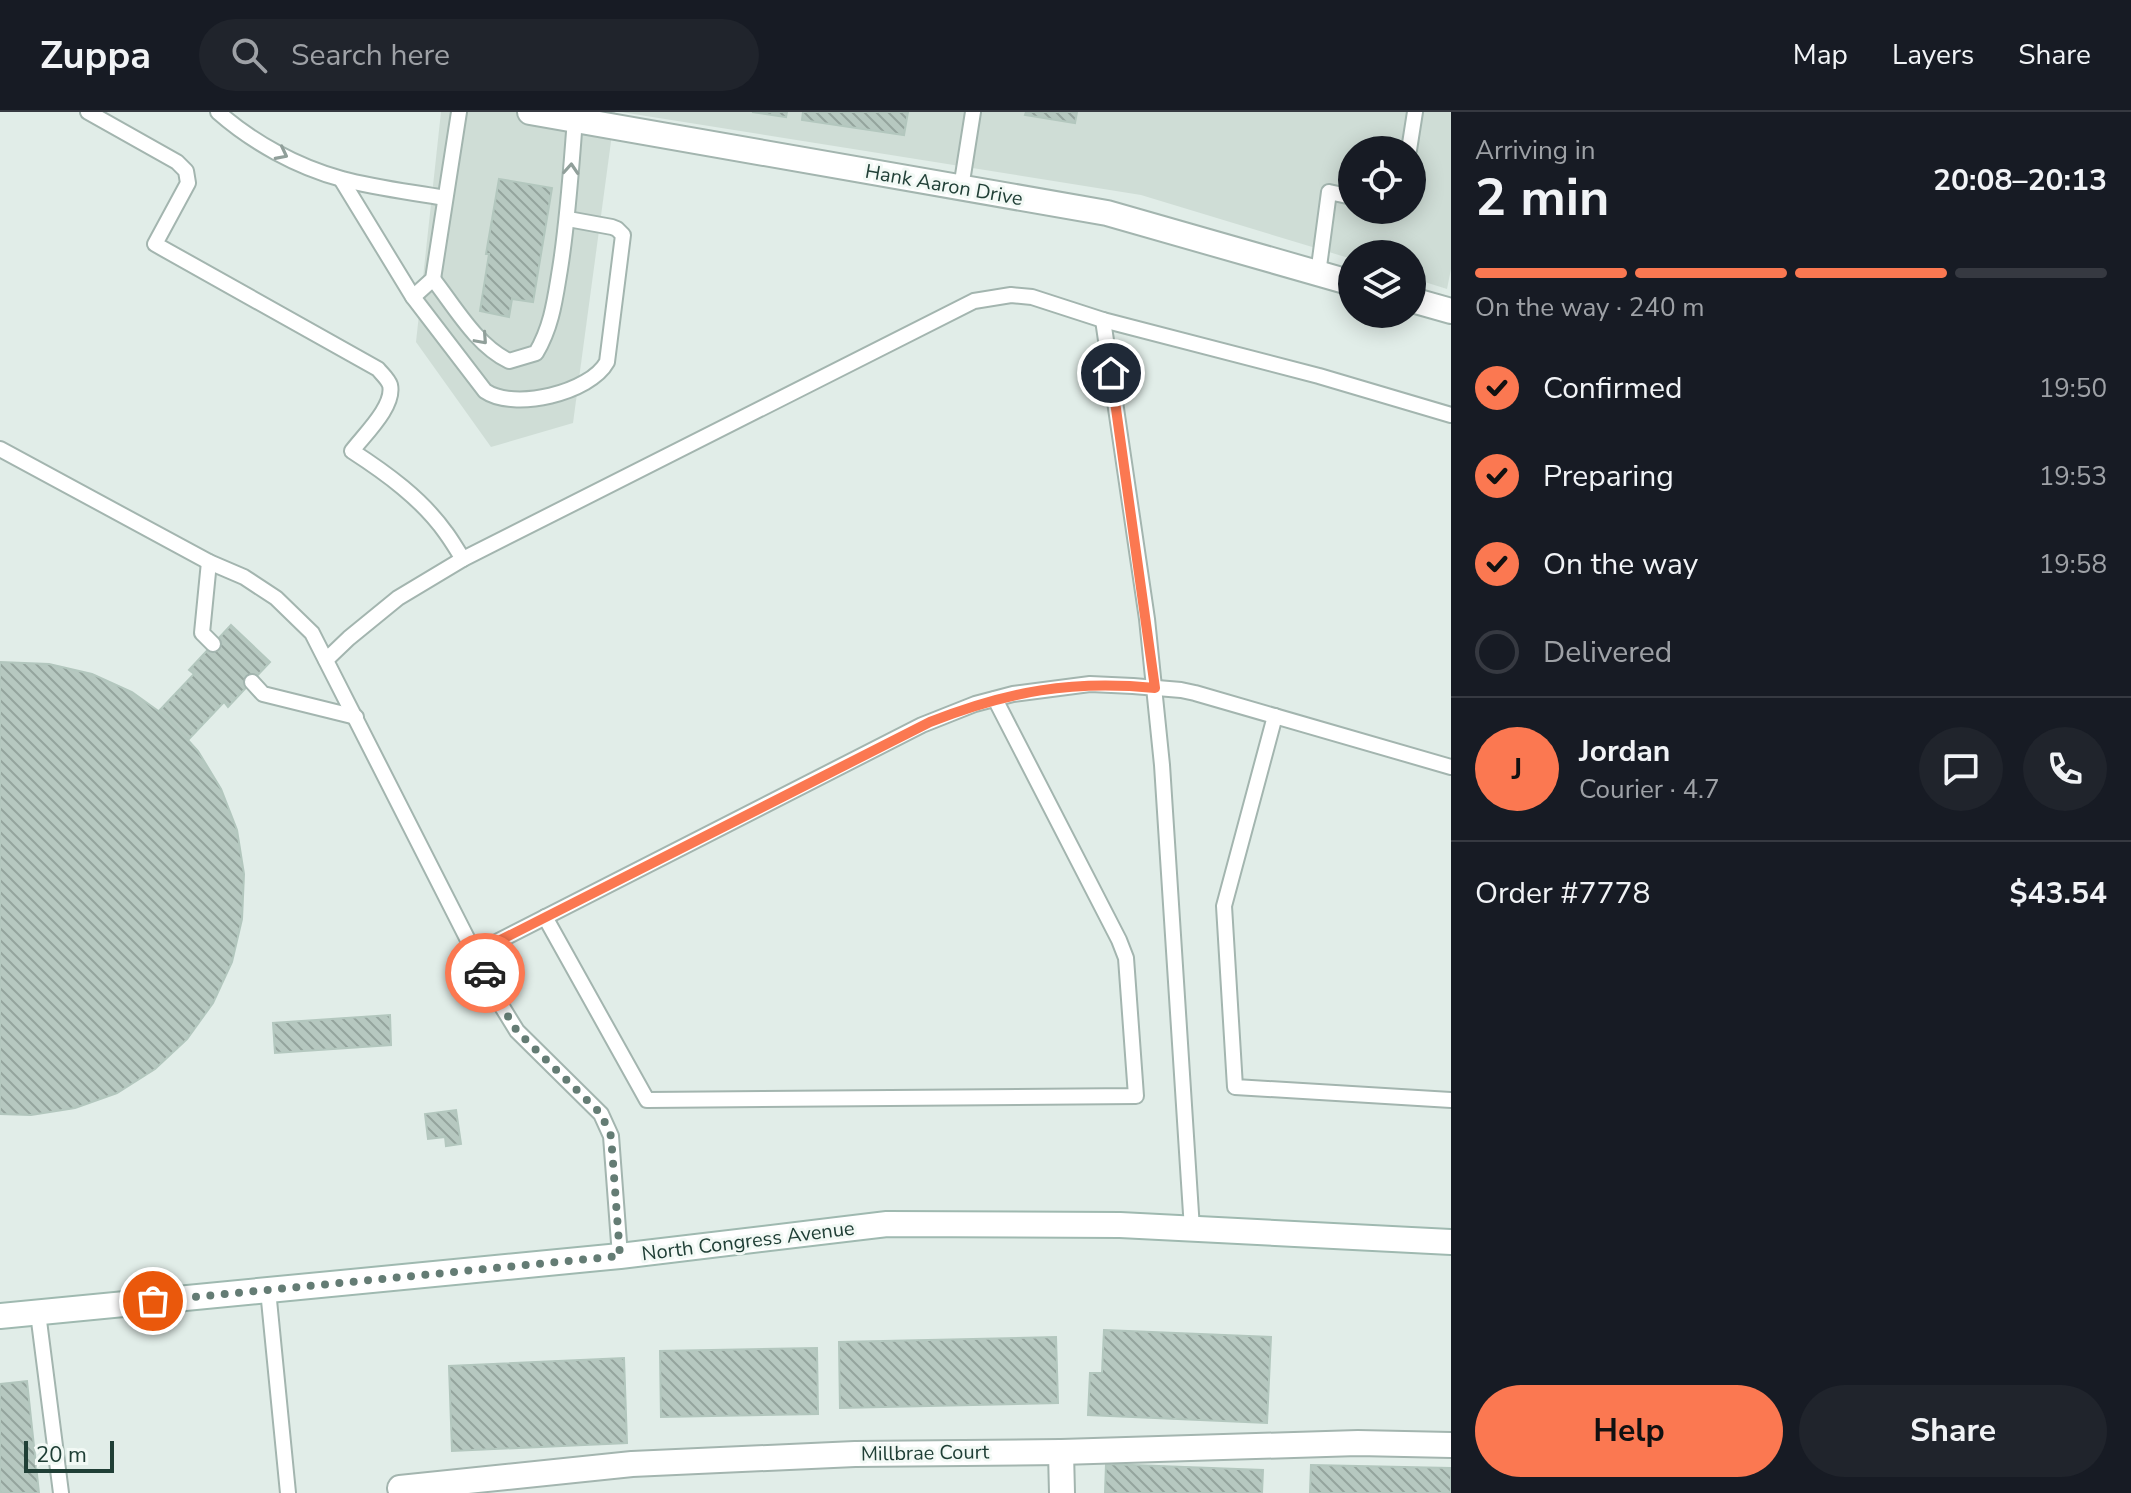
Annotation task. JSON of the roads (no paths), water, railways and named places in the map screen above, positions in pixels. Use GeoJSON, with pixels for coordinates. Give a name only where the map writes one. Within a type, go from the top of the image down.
{"type":"FeatureCollection","features":[{"type":"Feature","properties":{"kind":"street","name":"Hank Aaron Drive"},"geometry":{"type":"LineString","coordinates":[[530,112],[1107,213],[1338,279]]}},
{"type":"Feature","properties":{"kind":"street"},"geometry":{"type":"LineString","coordinates":[[1426,304],[1451,311]]}},
{"type":"Feature","properties":{"kind":"street","name":"North Congress Avenue"},"geometry":{"type":"LineString","coordinates":[[0,1316],[620,1256],[887,1224],[1120,1225],[1451,1242]]}},
{"type":"Feature","properties":{"kind":"street","name":"Millbrae Court"},"geometry":{"type":"LineString","coordinates":[[400,1488],[474,1486],[648,1463],[855,1454],[1061,1452],[1358,1443],[1451,1445]]}},
{"type":"Feature","properties":{"kind":"street"},"geometry":{"type":"LineString","coordinates":[[1061,1452],[1062,1493]]}},
{"type":"Feature","properties":{"kind":"lane"},"geometry":{"type":"LineString","coordinates":[[88,112],[177,162],[186,171],[188,183],[155,244],[378,369],[390,382],[390,396],[383,412],[352,451],[425,508],[446,532],[463,559]]}},
{"type":"Feature","properties":{"kind":"lane"},"geometry":{"type":"LineString","coordinates":[[218,112],[239,131],[258,142],[341,179],[445,198]]}},
{"type":"Feature","properties":{"kind":"lane"},"geometry":{"type":"LineString","coordinates":[[413,297],[433,279],[459,112]]}},
{"type":"Feature","properties":{"kind":"lane"},"geometry":{"type":"LineString","coordinates":[[961,188],[973,112]]}},
{"type":"Feature","properties":{"kind":"lane"},"geometry":{"type":"LineString","coordinates":[[1411,136],[1415,112]]}},
{"type":"Feature","properties":{"kind":"lane"},"geometry":{"type":"LineString","coordinates":[[433,279],[496,354],[509,361],[536,353],[552,318],[568,219],[575,119]]}},
{"type":"Feature","properties":{"kind":"lane"},"geometry":{"type":"LineString","coordinates":[[341,179],[413,297],[485,391],[491,396],[508,399],[533,399],[570,390],[601,371],[607,362],[623,239],[621,232],[612,227],[568,219]]}},
{"type":"Feature","properties":{"kind":"lane"},"geometry":{"type":"LineString","coordinates":[[1318,274],[1329,192],[1338,194]]}},
{"type":"Feature","properties":{"kind":"lane"},"geometry":{"type":"LineString","coordinates":[[326,660],[398,598],[463,559],[974,301],[1011,295],[1032,297],[1103,320],[1319,376],[1451,415]]}},
{"type":"Feature","properties":{"kind":"lane"},"geometry":{"type":"LineString","coordinates":[[1103,320],[1155,688],[1192,1229]]}},
{"type":"Feature","properties":{"kind":"lane"},"geometry":{"type":"LineString","coordinates":[[0,449],[209,562],[244,577],[276,598],[312,633],[501,1005],[517,1031],[601,1114],[611,1136],[620,1256]]}},
{"type":"Feature","properties":{"kind":"lane"},"geometry":{"type":"LineString","coordinates":[[209,562],[202,633],[213,644]]}},
{"type":"Feature","properties":{"kind":"lane"},"geometry":{"type":"LineString","coordinates":[[252,682],[263,694],[356,717]]}},
{"type":"Feature","properties":{"kind":"lane"},"geometry":{"type":"LineString","coordinates":[[475,953],[922,725],[995,699],[1090,684],[1181,690],[1451,767]]}},
{"type":"Feature","properties":{"kind":"lane"},"geometry":{"type":"LineString","coordinates":[[545,917],[647,1100],[1136,1096],[1126,958],[995,699]]}},
{"type":"Feature","properties":{"kind":"lane"},"geometry":{"type":"LineString","coordinates":[[1275,716],[1224,906],[1235,1087],[1451,1100]]}},
{"type":"Feature","properties":{"kind":"lane"},"geometry":{"type":"LineString","coordinates":[[268,1290],[288,1493]]}},
{"type":"Feature","properties":{"kind":"lane"},"geometry":{"type":"LineString","coordinates":[[38,1313],[61,1493]]}}]}
